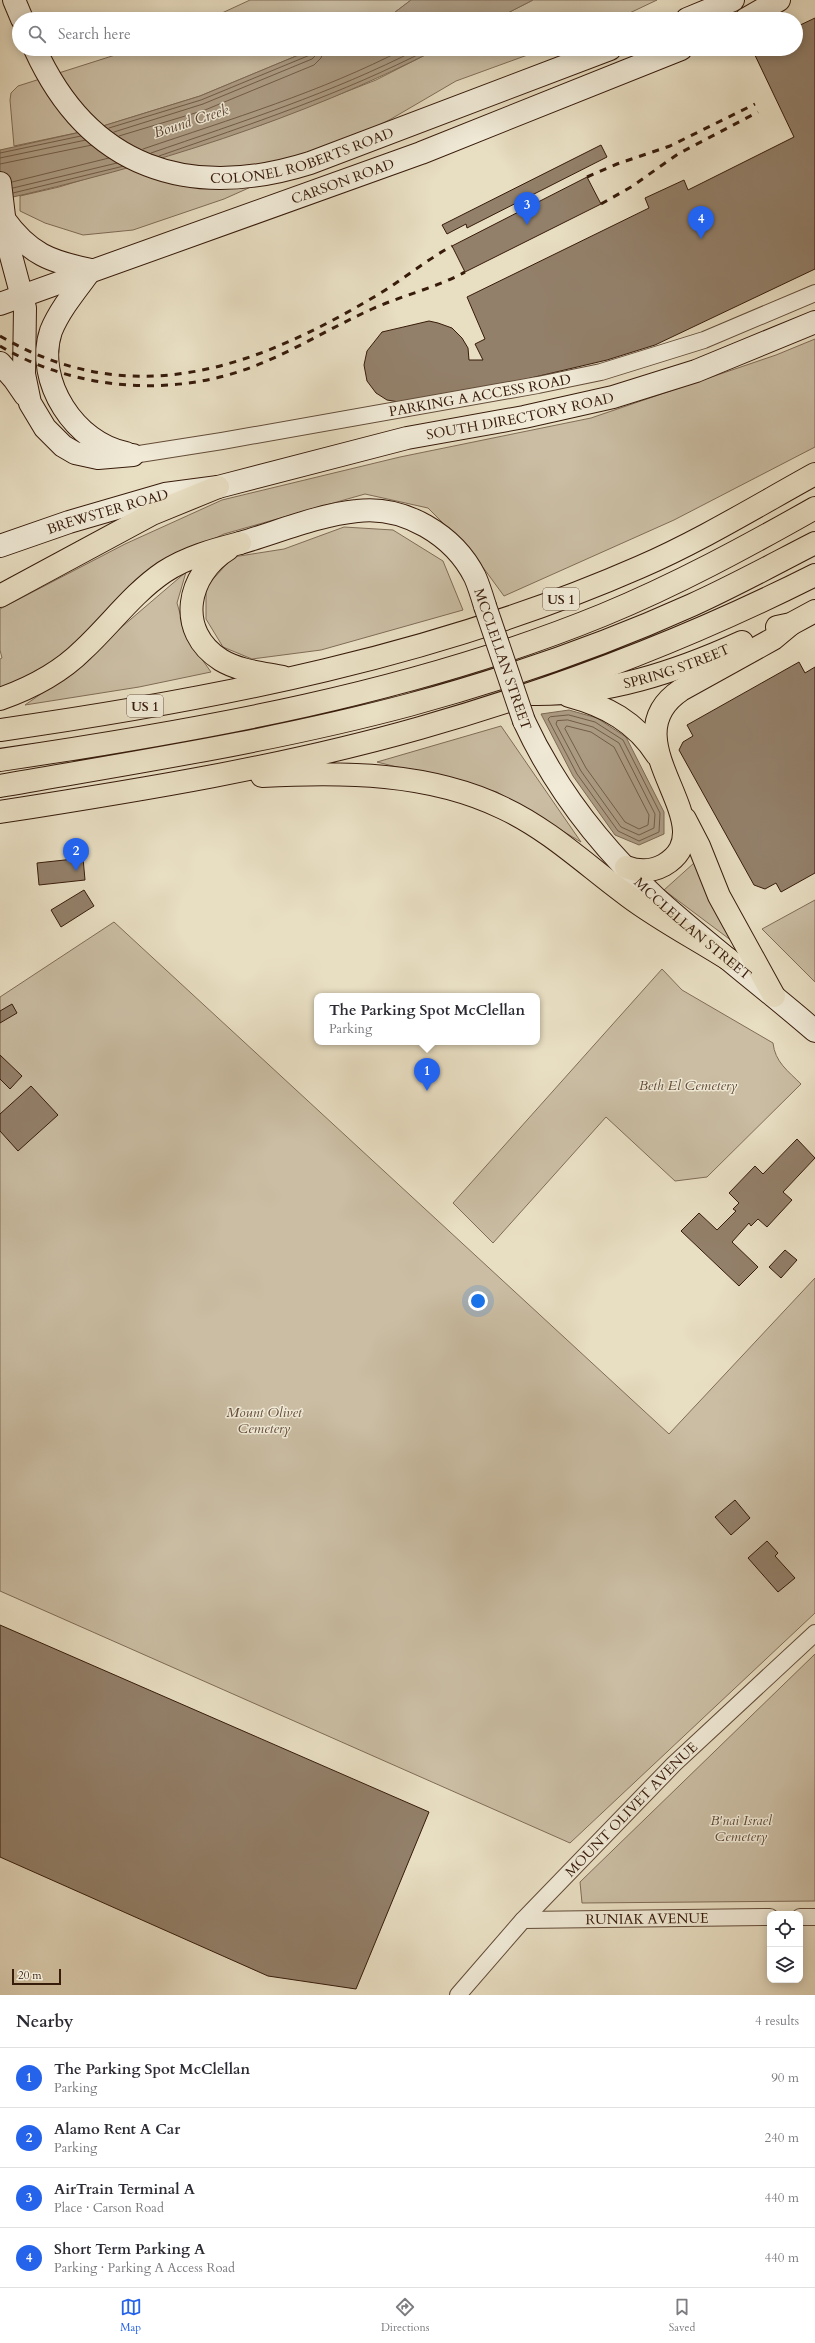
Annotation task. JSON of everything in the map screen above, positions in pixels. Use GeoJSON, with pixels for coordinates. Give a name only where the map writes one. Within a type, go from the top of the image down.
{"type":"FeatureCollection","features":[{"type":"Feature","properties":{"kind":"main road","name":"US 1"},"geometry":{"type":"LineString","coordinates":[[0,730],[240,690],[288,679],[472,630],[579,592],[642,566],[689,543],[815,474]]}},
{"type":"Feature","properties":{"kind":"main road"},"geometry":{"type":"LineString","coordinates":[[0,596],[152,514],[218,487]]}},
{"type":"Feature","properties":{"kind":"main road"},"geometry":{"type":"LineString","coordinates":[[0,760],[257,716],[373,689],[460,664],[573,627],[629,604],[710,566],[815,508]]}},
{"type":"Feature","properties":{"kind":"main road"},"geometry":{"type":"LineString","coordinates":[[240,543],[218,557],[199,577],[192,599],[192,613],[195,626],[207,648],[228,664],[288,679]]}},
{"type":"Feature","properties":{"kind":"main road"},"geometry":{"type":"LineString","coordinates":[[0,699],[32,686],[73,659],[140,592],[163,573],[189,558],[240,543]]}},
{"type":"Feature","properties":{"kind":"main road"},"geometry":{"type":"LineString","coordinates":[[0,786],[293,733],[388,710],[468,688],[566,655],[693,605],[815,543]]}},
{"type":"Feature","properties":{"kind":"main road"},"geometry":{"type":"LineString","coordinates":[[0,812],[185,780],[363,743],[440,722],[529,694],[653,649],[815,575]]}},
{"type":"Feature","properties":{"kind":"main road","name":"SPRING STREET"},"geometry":{"type":"LineString","coordinates":[[529,694],[564,694],[602,689],[649,677],[714,654],[772,629],[791,624],[815,611]]}},
{"type":"Feature","properties":{"kind":"main road"},"geometry":{"type":"LineString","coordinates":[[774,996],[725,909],[699,846],[677,803],[659,757],[655,738],[656,720],[660,710],[672,695],[773,639],[791,624]]}},
{"type":"Feature","properties":{"kind":"main road"},"geometry":{"type":"LineString","coordinates":[[564,694],[599,706],[621,717],[640,732],[659,757]]}},
{"type":"Feature","properties":{"kind":"main road"},"geometry":{"type":"LineString","coordinates":[[185,780],[330,774],[399,779],[457,791],[502,807],[527,820],[567,847],[645,909],[728,959]]}},
{"type":"Feature","properties":{"kind":"main road"},"geometry":{"type":"LineString","coordinates":[[626,867],[637,871],[650,870],[663,865],[678,851],[682,845],[685,832],[677,803]]}},
{"type":"Feature","properties":{"kind":"street"},"geometry":{"type":"LineString","coordinates":[[14,0],[19,12]]}},
{"type":"Feature","properties":{"kind":"street"},"geometry":{"type":"LineString","coordinates":[[704,12],[733,0]]}},
{"type":"Feature","properties":{"kind":"street"},"geometry":{"type":"LineString","coordinates":[[759,12],[780,0]]}},
{"type":"Feature","properties":{"kind":"street","name":"COLONEL ROBERTS ROAD"},"geometry":{"type":"LineString","coordinates":[[38,56],[50,80],[67,104],[86,125],[123,154],[155,168],[187,176],[218,179],[282,171],[322,159],[592,56]]}},
{"type":"Feature","properties":{"kind":"street","name":"CARSON ROAD"},"geometry":{"type":"LineString","coordinates":[[0,304],[91,270],[277,206],[421,153],[664,56]]}},
{"type":"Feature","properties":{"kind":"street"},"geometry":{"type":"LineString","coordinates":[[0,183],[3,216],[0,245]]}},
{"type":"Feature","properties":{"kind":"street"},"geometry":{"type":"LineString","coordinates":[[3,216],[23,242],[44,257],[91,270]]}},
{"type":"Feature","properties":{"kind":"street","name":"PARKING A ACCESS ROAD"},"geometry":{"type":"LineString","coordinates":[[3,216],[15,271],[23,296],[25,321],[24,374],[30,403],[49,433],[63,446],[75,453],[98,458],[132,455],[229,440],[538,385],[601,372],[704,340],[815,293]]}},
{"type":"Feature","properties":{"kind":"street","name":"PARKING A ACCESS ROAD"},"geometry":{"type":"LineString","coordinates":[[91,270],[70,298],[53,327],[48,346],[50,371],[63,407],[80,429],[110,449],[132,455]]}},
{"type":"Feature","properties":{"kind":"street","name":"SOUTH DIRECTORY ROAD"},"geometry":{"type":"LineString","coordinates":[[218,487],[407,438],[524,417],[613,397],[710,366],[815,322]]}},
{"type":"Feature","properties":{"kind":"street"},"geometry":{"type":"LineString","coordinates":[[0,363],[14,378],[30,403]]}},
{"type":"Feature","properties":{"kind":"street","name":"BREWSTER ROAD"},"geometry":{"type":"LineString","coordinates":[[0,546],[69,522],[165,494],[218,487]]}},
{"type":"Feature","properties":{"kind":"street","name":"MCCLELLAN STREET"},"geometry":{"type":"LineString","coordinates":[[240,543],[345,513],[372,510],[393,513],[423,524],[453,546],[474,577],[524,721],[557,781],[589,825],[626,867],[663,904],[815,1031]]}},
{"type":"Feature","properties":{"kind":"street"},"geometry":{"type":"LineString","coordinates":[[0,533],[31,525],[69,522]]}},
{"type":"Feature","properties":{"kind":"street","name":"MOUNT OLIVET AVENUE"},"geometry":{"type":"LineString","coordinates":[[458,1995],[523,1920],[677,1762],[815,1633]]}},
{"type":"Feature","properties":{"kind":"street","name":"RUNIAK AVENUE"},"geometry":{"type":"LineString","coordinates":[[523,1920],[767,1917]]}},
{"type":"Feature","properties":{"kind":"street"},"geometry":{"type":"LineString","coordinates":[[803,1917],[815,1917]]}},
{"type":"Feature","properties":{"kind":"green space"},"geometry":{"type":"Polygon","coordinates":[[[250,0],[411,0],[395,12],[224,12],[250,0]]]}},
{"type":"Feature","properties":{"kind":"green space"},"geometry":{"type":"Polygon","coordinates":[[[533,0],[657,0],[632,12],[510,12],[533,0]]]}},
{"type":"Feature","properties":{"kind":"green space"},"geometry":{"type":"Polygon","coordinates":[[[112,56],[296,56],[200,96],[90,130],[14,146],[10,100],[11,93],[18,86],[112,56]]]}},
{"type":"Feature","properties":{"kind":"green space"},"geometry":{"type":"Polygon","coordinates":[[[423,56],[525,56],[456,81],[391,119],[307,162],[224,199],[133,230],[83,235],[45,223],[20,211],[20,196],[59,187],[261,125],[376,80],[423,56]]]}},
{"type":"Feature","properties":{"kind":"green space"},"geometry":{"type":"Polygon","coordinates":[[[815,339],[815,447],[674,520],[504,596],[471,551],[428,508],[365,494],[224,534],[148,570],[65,656],[0,690],[0,659],[2,658],[0,650],[0,609],[125,544],[222,500],[400,457],[591,418],[776,355],[815,339]]]}},
{"type":"Feature","properties":{"kind":"green space"},"geometry":{"type":"Polygon","coordinates":[[[344,527],[393,530],[443,561],[463,610],[321,650],[252,659],[223,647],[206,619],[206,587],[233,557],[284,549],[344,527]]]}},
{"type":"Feature","properties":{"kind":"green space"},"geometry":{"type":"Polygon","coordinates":[[[186,572],[177,603],[187,638],[211,672],[139,687],[25,705],[55,684],[186,572]]]}},
{"type":"Feature","properties":{"kind":"green space"},"geometry":{"type":"Polygon","coordinates":[[[501,726],[581,842],[497,792],[377,762],[501,726]]]}},
{"type":"Feature","properties":{"kind":"green space"},"geometry":{"type":"Polygon","coordinates":[[[694,863],[732,941],[664,890],[694,863]]]}},
{"type":"Feature","properties":{"kind":"green space"},"geometry":{"type":"Polygon","coordinates":[[[815,900],[815,982],[762,929],[815,900]]]}},
{"type":"Feature","properties":{"kind":"green space","name":"Mount Olivet Cemetery"},"geometry":{"type":"Polygon","coordinates":[[[114,922],[669,1434],[815,1278],[815,1613],[570,1843],[0,1591],[0,997],[114,922]]]}},
{"type":"Feature","properties":{"kind":"green space","name":"Beth El Cemetery"},"geometry":{"type":"Polygon","coordinates":[[[662,969],[682,990],[773,1043],[776,1056],[779,1061],[801,1084],[707,1177],[675,1181],[606,1117],[493,1243],[453,1203],[662,969]]]}},
{"type":"Feature","properties":{"kind":"green space","name":"B'nai Israel Cemetery"},"geometry":{"type":"Polygon","coordinates":[[[815,1654],[815,1901],[582,1903],[580,1882],[815,1654]]]}},
{"type":"Feature","properties":{"kind":"water"},"geometry":{"type":"Polygon","coordinates":[[[411,0],[533,0],[510,12],[395,12],[411,0]]]}},
{"type":"Feature","properties":{"kind":"water","name":"Bound Creek"},"geometry":{"type":"Polygon","coordinates":[[[296,56],[422,56],[332,98],[223,138],[113,172],[0,200],[0,150],[90,130],[200,96],[296,56]]]}},
{"type":"Feature","properties":{"kind":"water"},"geometry":{"type":"Polygon","coordinates":[[[569,710],[597,718],[626,737],[664,812],[664,834],[639,845],[615,835],[573,776],[541,714],[569,710]]]}},
{"type":"Feature","properties":{"kind":"building"},"geometry":{"type":"Polygon","coordinates":[[[815,18],[815,269],[655,345],[607,360],[484,389],[405,403],[387,400],[376,393],[367,381],[364,365],[367,351],[382,332],[429,321],[438,323],[452,328],[462,338],[468,348],[469,360],[483,360],[475,344],[485,339],[467,297],[649,208],[645,198],[684,180],[688,190],[794,137],[755,56],[803,56],[803,24],[815,18]]]}},
{"type":"Feature","properties":{"kind":"building"},"geometry":{"type":"Polygon","coordinates":[[[601,145],[607,157],[467,228],[466,224],[447,234],[442,225],[601,145]]]}},
{"type":"Feature","properties":{"kind":"building"},"geometry":{"type":"Polygon","coordinates":[[[587,177],[601,204],[465,272],[452,246],[587,177]]]}},
{"type":"Feature","properties":{"kind":"building"},"geometry":{"type":"Polygon","coordinates":[[[799,662],[805,673],[815,667],[815,873],[781,892],[776,883],[765,889],[754,885],[679,750],[683,742],[693,736],[687,725],[799,662]]]}},
{"type":"Feature","properties":{"kind":"building"},"geometry":{"type":"Polygon","coordinates":[[[83,858],[85,880],[39,885],[37,863],[83,858]]]}},
{"type":"Feature","properties":{"kind":"building"},"geometry":{"type":"Polygon","coordinates":[[[84,890],[94,906],[61,927],[51,910],[84,890]]]}},
{"type":"Feature","properties":{"kind":"building"},"geometry":{"type":"Polygon","coordinates":[[[12,1004],[17,1013],[0,1023],[0,1011],[12,1004]]]}},
{"type":"Feature","properties":{"kind":"building"},"geometry":{"type":"Polygon","coordinates":[[[0,1055],[22,1076],[10,1089],[0,1079],[0,1055]]]}},
{"type":"Feature","properties":{"kind":"building"},"geometry":{"type":"Polygon","coordinates":[[[31,1086],[58,1115],[18,1151],[0,1131],[0,1114],[31,1086]]]}},
{"type":"Feature","properties":{"kind":"building"},"geometry":{"type":"Polygon","coordinates":[[[797,1139],[815,1158],[783,1192],[792,1200],[767,1227],[758,1219],[751,1226],[749,1223],[732,1242],[758,1267],[739,1286],[681,1231],[699,1213],[717,1230],[736,1211],[733,1209],[739,1203],[729,1193],[755,1166],[763,1174],[797,1139]]]}},
{"type":"Feature","properties":{"kind":"building"},"geometry":{"type":"Polygon","coordinates":[[[785,1250],[797,1260],[781,1278],[769,1267],[785,1250]]]}},
{"type":"Feature","properties":{"kind":"building"},"geometry":{"type":"Polygon","coordinates":[[[735,1500],[750,1518],[731,1535],[715,1517],[735,1500]]]}},
{"type":"Feature","properties":{"kind":"building"},"geometry":{"type":"Polygon","coordinates":[[[767,1541],[778,1553],[775,1556],[795,1578],[778,1592],[748,1558],[767,1541]]]}},
{"type":"Feature","properties":{"kind":"building"},"geometry":{"type":"Polygon","coordinates":[[[0,1625],[429,1812],[356,1989],[268,1976],[0,1857],[0,1625]]]}},
{"type":"Feature","properties":{"kind":"railway"},"geometry":{"type":"LineString","coordinates":[[587,177],[617,164],[670,146],[755,104]]}},
{"type":"Feature","properties":{"kind":"railway"},"geometry":{"type":"LineString","coordinates":[[601,204],[631,187],[678,154],[758,112]]}},
{"type":"Feature","properties":{"kind":"railway"},"geometry":{"type":"LineString","coordinates":[[0,336],[50,360],[99,373],[147,376],[194,372],[241,360],[287,342],[333,320],[379,294],[433,257],[452,246]]}},
{"type":"Feature","properties":{"kind":"railway"},"geometry":{"type":"LineString","coordinates":[[0,346],[29,361],[59,372],[91,380],[124,385],[157,386],[189,383],[221,377],[268,361],[372,309],[443,283],[465,272]]}},
{"type":"Feature","properties":{"kind":"place","name":"AirTrain Terminal A"},"geometry":{"type":"Point","coordinates":[527,225]}},
{"type":"Feature","properties":{"kind":"place","name":"Short Term Parking A"},"geometry":{"type":"Point","coordinates":[701,239]}},
{"type":"Feature","properties":{"kind":"place","name":"Alamo Rent A Car"},"geometry":{"type":"Point","coordinates":[76,871]}},
{"type":"Feature","properties":{"kind":"place","name":"The Parking Spot McClellan"},"geometry":{"type":"Point","coordinates":[427,1091]}}]}
